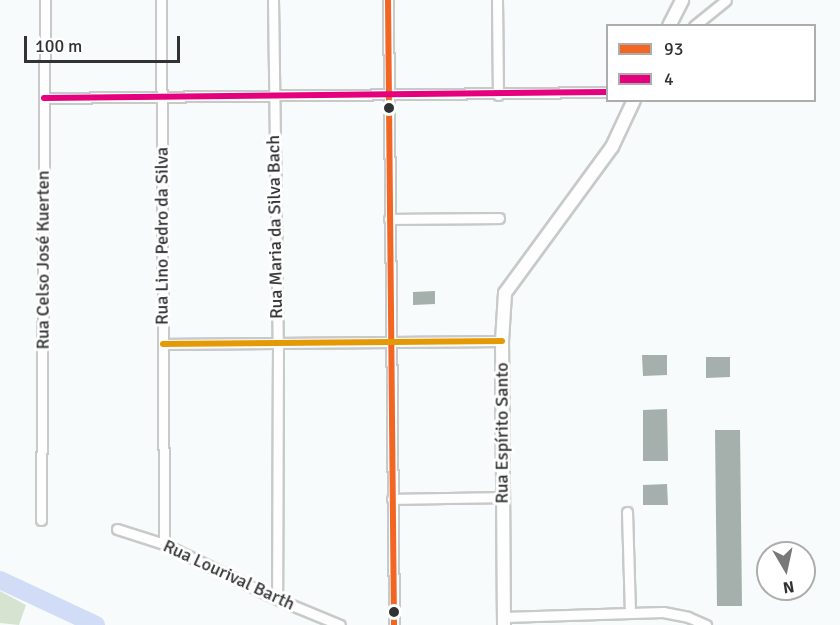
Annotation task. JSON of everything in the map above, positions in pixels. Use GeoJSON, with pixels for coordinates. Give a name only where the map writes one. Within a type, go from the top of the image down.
{"type":"FeatureCollection","features":[{"type":"Feature","properties":{"kind":"street","name":"Rua Celso José Kuerten"},"geometry":{"type":"LineString","coordinates":[[41,520],[45,0]]}},
{"type":"Feature","properties":{"kind":"street","name":"Rua Lino Pedro da Silva"},"geometry":{"type":"LineString","coordinates":[[161,0],[164,544]]}},
{"type":"Feature","properties":{"kind":"street","name":"Rua Maria da Silva Bach"},"geometry":{"type":"LineString","coordinates":[[273,0],[278,342],[277,599]]}},
{"type":"Feature","properties":{"kind":"street"},"geometry":{"type":"LineString","coordinates":[[388,0],[387,95],[394,625]]}},
{"type":"Feature","properties":{"kind":"street"},"geometry":{"type":"LineString","coordinates":[[497,0],[498,95]]}},
{"type":"Feature","properties":{"kind":"street"},"geometry":{"type":"LineString","coordinates":[[670,24],[682,0]]}},
{"type":"Feature","properties":{"kind":"street"},"geometry":{"type":"LineString","coordinates":[[696,24],[726,0]]}},
{"type":"Feature","properties":{"kind":"street"},"geometry":{"type":"LineString","coordinates":[[44,98],[498,95],[606,92]]}},
{"type":"Feature","properties":{"kind":"street","name":"Rua Espírito Santo"},"geometry":{"type":"LineString","coordinates":[[504,621],[503,301],[508,286],[612,147],[633,102]]}},
{"type":"Feature","properties":{"kind":"street"},"geometry":{"type":"LineString","coordinates":[[389,219],[499,218]]}},
{"type":"Feature","properties":{"kind":"street"},"geometry":{"type":"LineString","coordinates":[[163,344],[502,341]]}},
{"type":"Feature","properties":{"kind":"street"},"geometry":{"type":"LineString","coordinates":[[392,499],[503,497]]}},
{"type":"Feature","properties":{"kind":"street"},"geometry":{"type":"LineString","coordinates":[[627,512],[630,612]]}},
{"type":"Feature","properties":{"kind":"street","name":"Rua Lourival Barth"},"geometry":{"type":"LineString","coordinates":[[117,529],[164,544],[277,599],[340,625]]}},
{"type":"Feature","properties":{"kind":"street"},"geometry":{"type":"LineString","coordinates":[[504,621],[630,612],[676,614],[706,625]]}},
{"type":"Feature","properties":{"kind":"street"},"geometry":{"type":"LineString","coordinates":[[580,614],[581,625]]}},
{"type":"Feature","properties":{"kind":"green space"},"geometry":{"type":"Polygon","coordinates":[[[0,591],[26,605],[19,625],[0,623],[0,591]]]}},
{"type":"Feature","properties":{"kind":"building"},"geometry":{"type":"Polygon","coordinates":[[[435,291],[435,304],[413,305],[413,292],[435,291]]]}},
{"type":"Feature","properties":{"kind":"building"},"geometry":{"type":"Polygon","coordinates":[[[642,355],[667,355],[667,375],[643,376],[642,355]]]}},
{"type":"Feature","properties":{"kind":"building"},"geometry":{"type":"Polygon","coordinates":[[[706,357],[730,357],[730,377],[706,378],[706,357]]]}},
{"type":"Feature","properties":{"kind":"building"},"geometry":{"type":"Polygon","coordinates":[[[667,409],[668,461],[643,461],[643,410],[667,409]]]}},
{"type":"Feature","properties":{"kind":"building"},"geometry":{"type":"Polygon","coordinates":[[[715,430],[740,430],[742,606],[717,606],[715,430]]]}},
{"type":"Feature","properties":{"kind":"building"},"geometry":{"type":"Polygon","coordinates":[[[667,484],[668,505],[643,505],[643,485],[667,484]]]}},
{"type":"Feature","properties":{"kind":"waterway"},"geometry":{"type":"LineString","coordinates":[[0,580],[96,625]]}},
{"type":"Feature","properties":{"kind":"transit line","name":"93"},"geometry":{"type":"LineString","coordinates":[[388,0],[394,625]]}},
{"type":"Feature","properties":{"kind":"transit line","name":"4"},"geometry":{"type":"LineString","coordinates":[[44,98],[606,92]]}},
{"type":"Feature","properties":{"kind":"transit line"},"geometry":{"type":"LineString","coordinates":[[163,344],[502,341]]}}]}
